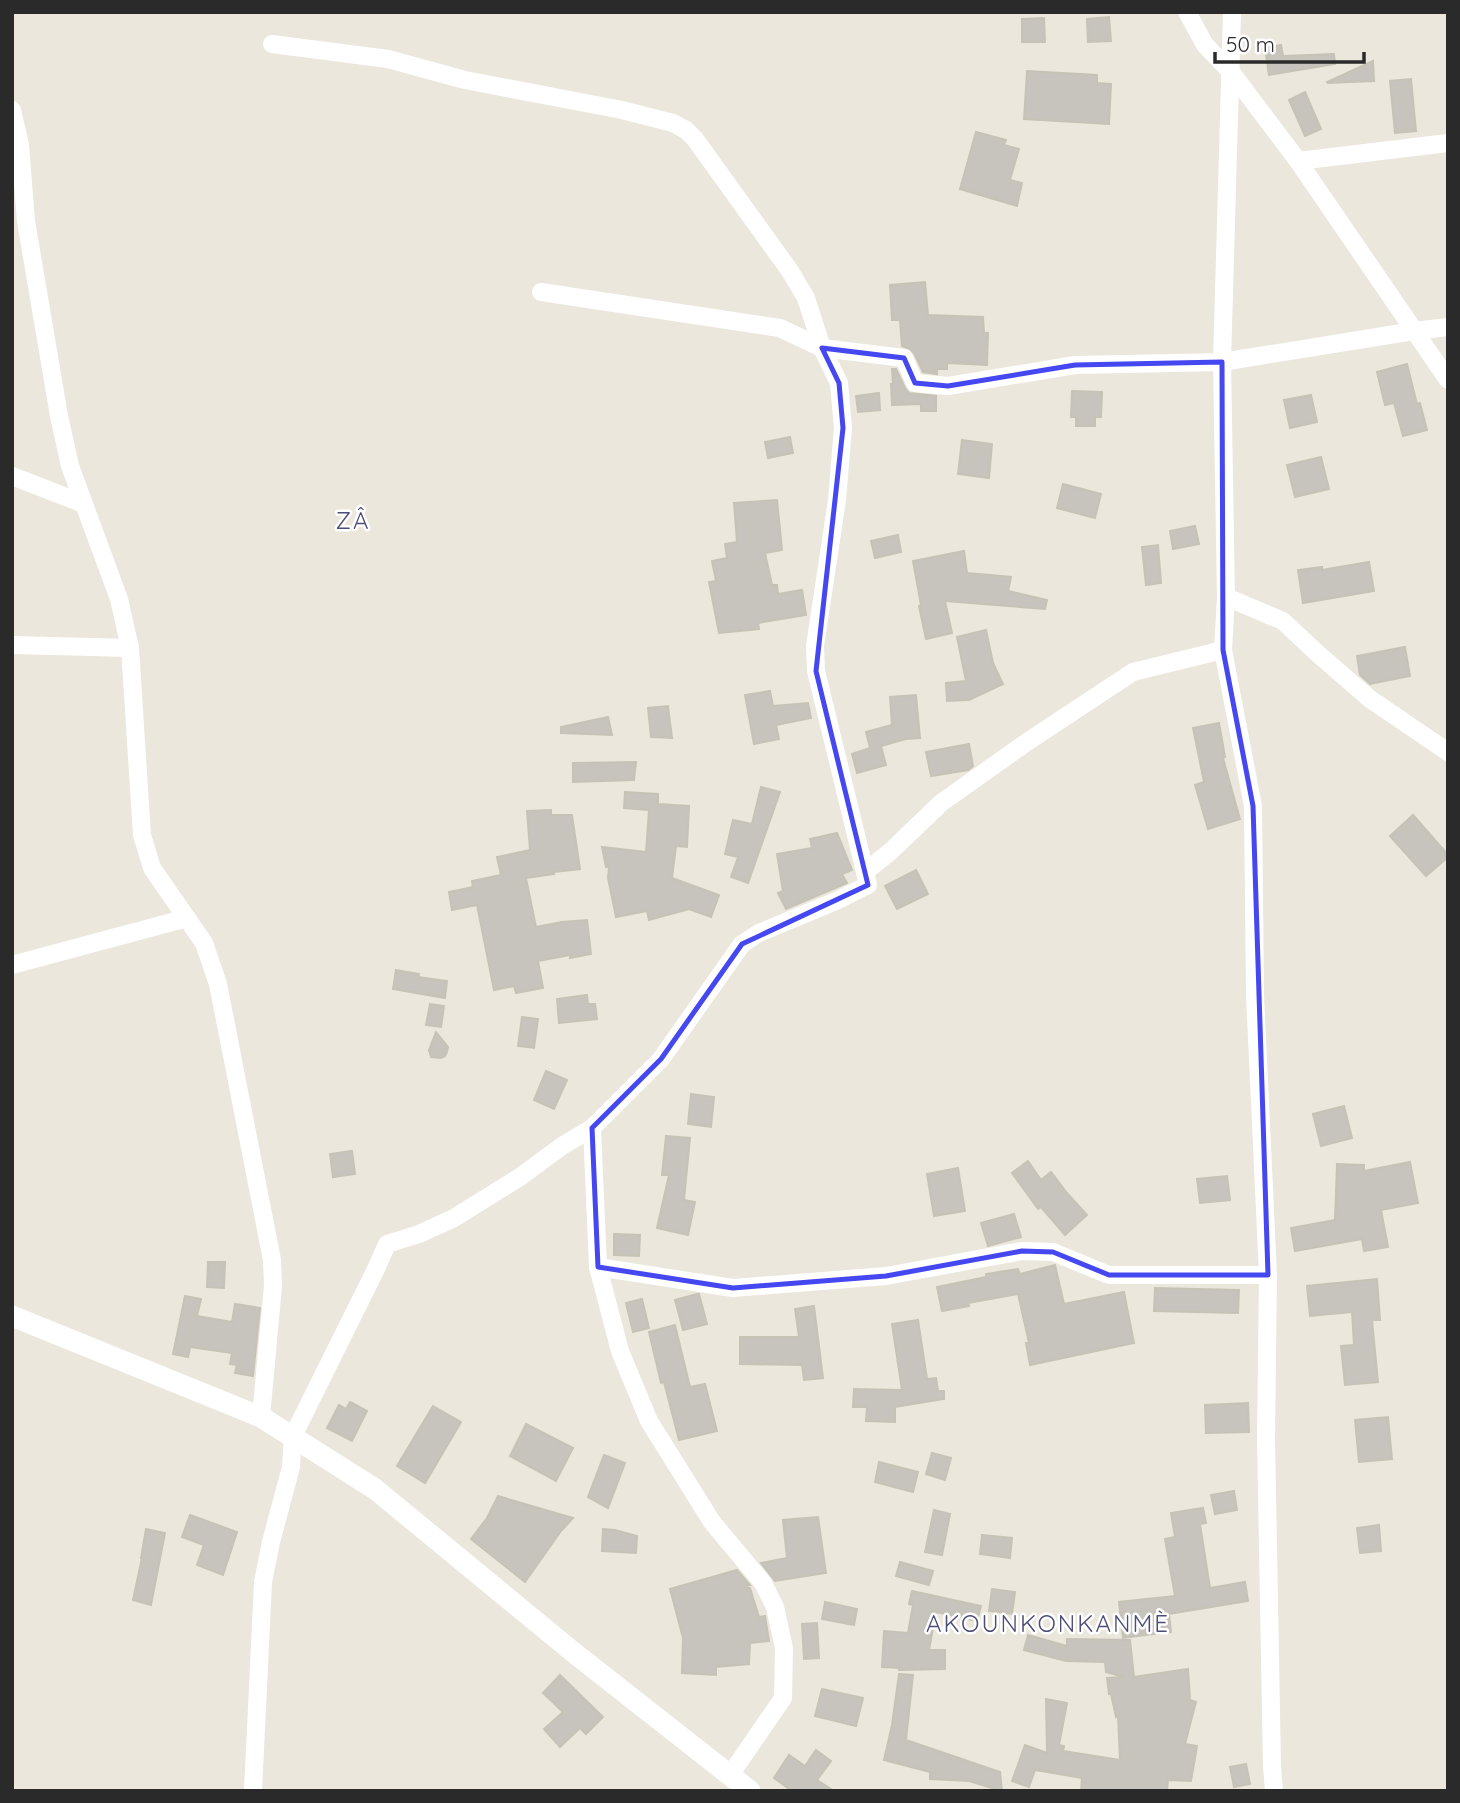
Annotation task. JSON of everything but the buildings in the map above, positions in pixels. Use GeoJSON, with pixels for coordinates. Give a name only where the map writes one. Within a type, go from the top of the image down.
{"type":"FeatureCollection","features":[{"type":"Feature","properties":{"kind":"street"},"geometry":{"type":"LineString","coordinates":[[1187,12],[1205,45],[1231,72],[1298,161],[1448,380]]}},
{"type":"Feature","properties":{"kind":"street"},"geometry":{"type":"LineString","coordinates":[[1232,12],[1222,362],[1226,597],[1223,650],[1253,806],[1255,995],[1268,1275],[1266,1438],[1274,1791]]}},
{"type":"Feature","properties":{"kind":"street"},"geometry":{"type":"LineString","coordinates":[[253,1791],[263,1582],[291,1466],[293,1436],[387,1244],[454,1219],[592,1128],[661,1059],[742,944],[759,933],[868,885],[816,671],[815,646],[837,500],[843,428],[839,383],[822,348],[806,298],[790,271],[695,139],[673,123],[622,110],[465,80],[388,60],[272,44]]}},
{"type":"Feature","properties":{"kind":"street"},"geometry":{"type":"LineString","coordinates":[[12,110],[20,145],[26,221],[59,416],[70,466],[119,599],[130,648],[142,835],[152,868],[204,943],[218,984],[272,1260],[273,1286],[261,1417]]}},
{"type":"Feature","properties":{"kind":"street"},"geometry":{"type":"LineString","coordinates":[[1298,161],[1448,143]]}},
{"type":"Feature","properties":{"kind":"street"},"geometry":{"type":"LineString","coordinates":[[541,292],[780,328],[822,348],[904,358],[915,383],[948,386],[1075,365],[1222,362],[1448,327]]}},
{"type":"Feature","properties":{"kind":"street"},"geometry":{"type":"LineString","coordinates":[[12,476],[85,504]]}},
{"type":"Feature","properties":{"kind":"street"},"geometry":{"type":"LineString","coordinates":[[1226,597],[1283,621],[1370,699],[1448,752]]}},
{"type":"Feature","properties":{"kind":"street"},"geometry":{"type":"LineString","coordinates":[[12,645],[130,648]]}},
{"type":"Feature","properties":{"kind":"street"},"geometry":{"type":"LineString","coordinates":[[865,872],[942,803],[1027,742],[1133,672],[1223,650]]}},
{"type":"Feature","properties":{"kind":"street"},"geometry":{"type":"LineString","coordinates":[[12,965],[187,918]]}},
{"type":"Feature","properties":{"kind":"street"},"geometry":{"type":"LineString","coordinates":[[592,1128],[598,1267],[620,1351],[649,1421],[712,1522],[763,1583],[775,1607],[785,1648],[783,1698],[730,1775]]}},
{"type":"Feature","properties":{"kind":"street"},"geometry":{"type":"LineString","coordinates":[[598,1267],[733,1288],[886,1276],[1021,1251],[1053,1252],[1109,1275],[1268,1275]]}},
{"type":"Feature","properties":{"kind":"street"},"geometry":{"type":"LineString","coordinates":[[12,1316],[261,1417],[293,1436],[375,1489],[573,1652],[750,1791]]}},
{"type":"Feature","properties":{"kind":"highlighted area"},"geometry":{"type":"Polygon","coordinates":[[[822,348],[904,358],[915,383],[948,386],[1075,365],[1222,362],[1223,650],[1253,806],[1268,1275],[1109,1275],[1053,1252],[1022,1251],[886,1276],[733,1288],[598,1267],[592,1128],[661,1059],[742,944],[868,885],[816,671],[843,428],[839,383],[822,348]]]}},
{"type":"Feature","properties":{"kind":"district","name":"ZÂ"},"geometry":{"type":"Point","coordinates":[353,520]}},
{"type":"Feature","properties":{"kind":"district","name":"AKOUNKONKANMÈ"},"geometry":{"type":"Point","coordinates":[1048,1623]}}]}
